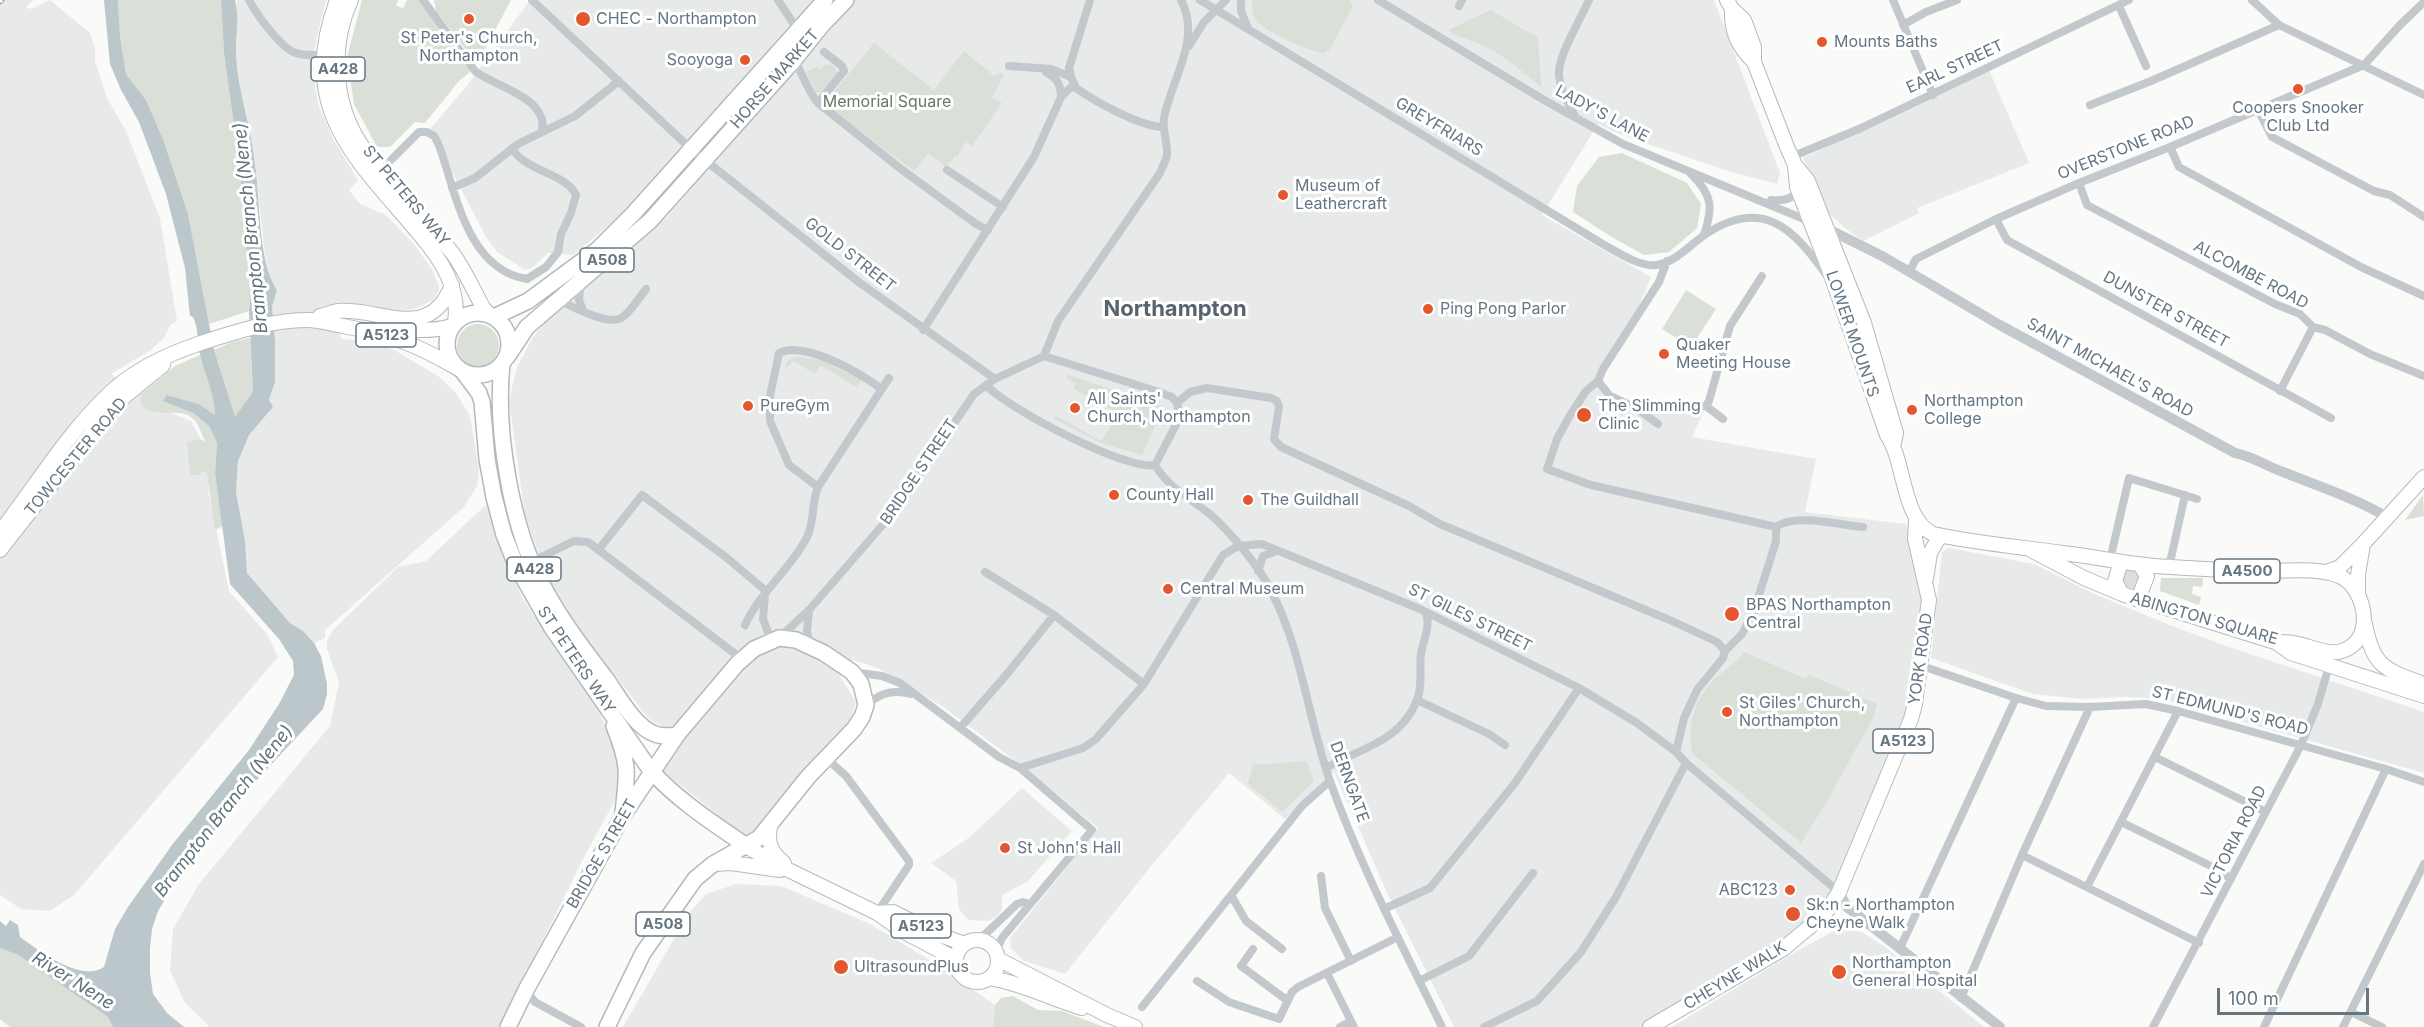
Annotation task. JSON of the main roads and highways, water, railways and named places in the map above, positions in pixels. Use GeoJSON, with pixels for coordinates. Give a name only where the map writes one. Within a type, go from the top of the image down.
{"type":"FeatureCollection","features":[{"type":"Feature","properties":{"kind":"highway","name":"HORSE MARKET"},"geometry":{"type":"LineString","coordinates":[[492,316],[521,305],[553,285],[597,250],[692,149],[797,29],[836,4]]}},
{"type":"Feature","properties":{"kind":"highway","name":"HORSE MARKET"},"geometry":{"type":"LineString","coordinates":[[505,361],[527,327],[650,221],[798,55],[836,4]]}},
{"type":"Feature","properties":{"kind":"highway"},"geometry":{"type":"LineString","coordinates":[[746,88],[755,86],[782,61],[798,55]]}},
{"type":"Feature","properties":{"kind":"highway"},"geometry":{"type":"LineString","coordinates":[[474,313],[492,316],[505,328],[508,337],[505,361],[495,371],[482,376],[460,370],[448,355],[446,346],[453,324],[465,315],[474,313]]}},
{"type":"Feature","properties":{"kind":"highway","name":"ST PETERS WAY"},"geometry":{"type":"LineString","coordinates":[[505,361],[499,396],[504,445],[512,491],[531,562],[566,626],[639,724],[657,735],[677,735]]}},
{"type":"Feature","properties":{"kind":"highway","name":"ST PETERS WAY"},"geometry":{"type":"LineString","coordinates":[[460,370],[479,393],[482,402],[487,459],[504,535],[516,565],[552,628],[600,694],[651,771]]}},
{"type":"Feature","properties":{"kind":"highway","name":"BRIDGE STREET"},"geometry":{"type":"LineString","coordinates":[[508,1027],[525,990],[622,817],[677,735],[742,659],[754,649],[775,639],[796,640],[810,645],[852,672],[863,689],[866,705],[854,729],[826,758],[770,827]]}},
{"type":"Feature","properties":{"kind":"highway"},"geometry":{"type":"LineString","coordinates":[[600,694],[623,748],[628,773],[622,817]]}},
{"type":"Feature","properties":{"kind":"highway","name":"A428"},"geometry":{"type":"LineString","coordinates":[[651,771],[671,793],[748,847]]}},
{"type":"Feature","properties":{"kind":"highway","name":"A508"},"geometry":{"type":"LineString","coordinates":[[607,1027],[643,953],[695,879],[713,864],[748,847],[770,827]]}},
{"type":"Feature","properties":{"kind":"main road","name":"ST PETERS WAY"},"geometry":{"type":"LineString","coordinates":[[337,0],[328,24],[323,55],[323,74],[327,99],[338,131],[376,175],[452,252],[484,309],[492,316]]}},
{"type":"Feature","properties":{"kind":"main road","name":"ST PETERS WAY"},"geometry":{"type":"LineString","coordinates":[[351,0],[339,48],[339,85],[354,132],[376,175],[436,255],[452,285],[456,308],[453,324]]}},
{"type":"Feature","properties":{"kind":"main road","name":"A5123"},"geometry":{"type":"LineString","coordinates":[[1730,5],[1744,20],[1754,46],[1754,62],[1793,161]]}},
{"type":"Feature","properties":{"kind":"main road","name":"LOWER MOUNTS"},"geometry":{"type":"LineString","coordinates":[[1793,161],[1797,187],[1829,269],[1887,435],[1894,445],[1916,520]]}},
{"type":"Feature","properties":{"kind":"main road","name":"LOWER MOUNTS"},"geometry":{"type":"LineString","coordinates":[[1793,161],[1808,180],[1873,351],[1896,433],[1894,445]]}},
{"type":"Feature","properties":{"kind":"main road"},"geometry":{"type":"LineString","coordinates":[[314,318],[336,311],[392,319],[418,317],[430,313],[442,304],[452,285]]}},
{"type":"Feature","properties":{"kind":"main road","name":"TOWCESTER ROAD"},"geometry":{"type":"LineString","coordinates":[[0,532],[90,413],[112,391],[146,366],[187,348],[228,334],[283,322],[335,317],[412,331],[433,331],[453,324]]}},
{"type":"Feature","properties":{"kind":"main road","name":"TOWCESTER ROAD"},"geometry":{"type":"LineString","coordinates":[[314,318],[397,338],[418,346],[460,370]]}},
{"type":"Feature","properties":{"kind":"main road","name":"TOWCESTER ROAD"},"geometry":{"type":"LineString","coordinates":[[0,550],[101,421],[146,378],[187,348]]}},
{"type":"Feature","properties":{"kind":"main road"},"geometry":{"type":"LineString","coordinates":[[2326,572],[2340,567],[2424,477]]}},
{"type":"Feature","properties":{"kind":"main road","name":"ABINGTON SQUARE"},"geometry":{"type":"LineString","coordinates":[[1916,520],[1928,532],[1940,536],[2140,565],[2326,572],[2343,578],[2358,593]]}},
{"type":"Feature","properties":{"kind":"main road","name":"YORK ROAD"},"geometry":{"type":"LineString","coordinates":[[1839,892],[1911,719],[1922,666],[1929,608],[1926,581],[1915,539],[1916,520]]}},
{"type":"Feature","properties":{"kind":"main road"},"geometry":{"type":"LineString","coordinates":[[1926,581],[1929,553],[1940,536]]}},
{"type":"Feature","properties":{"kind":"main road"},"geometry":{"type":"LineString","coordinates":[[2363,544],[2358,575],[2358,593],[2369,644],[2378,662],[2392,673],[2424,684]]}},
{"type":"Feature","properties":{"kind":"main road","name":"ABINGTON SQUARE"},"geometry":{"type":"LineString","coordinates":[[2031,550],[2084,578],[2121,594],[2275,642],[2293,643],[2338,653],[2357,641],[2361,635],[2364,619]]}},
{"type":"Feature","properties":{"kind":"main road"},"geometry":{"type":"LineString","coordinates":[[2115,561],[2115,581],[2121,594]]}},
{"type":"Feature","properties":{"kind":"main road"},"geometry":{"type":"LineString","coordinates":[[2138,600],[2147,576],[2140,565]]}},
{"type":"Feature","properties":{"kind":"main road","name":"A4500"},"geometry":{"type":"LineString","coordinates":[[2275,642],[2291,653],[2424,696]]}},
{"type":"Feature","properties":{"kind":"main road","name":"A5123"},"geometry":{"type":"LineString","coordinates":[[770,827],[768,842],[771,851],[794,873]]}},
{"type":"Feature","properties":{"kind":"main road","name":"A5123"},"geometry":{"type":"LineString","coordinates":[[748,847],[794,873],[876,913],[904,932],[956,959]]}},
{"type":"Feature","properties":{"kind":"main road","name":"A5123"},"geometry":{"type":"LineString","coordinates":[[713,864],[757,866],[794,873]]}},
{"type":"Feature","properties":{"kind":"main road","name":"CHEYNE WALK"},"geometry":{"type":"LineString","coordinates":[[1650,1027],[1783,949],[1825,914],[1839,892]]}},
{"type":"Feature","properties":{"kind":"main road","name":"A5123"},"geometry":{"type":"LineString","coordinates":[[876,913],[893,912],[937,934],[965,944]]}},
{"type":"Feature","properties":{"kind":"main road"},"geometry":{"type":"LineString","coordinates":[[997,956],[997,969],[990,978],[980,982],[965,979],[957,967],[956,959],[959,949],[965,944],[979,940],[987,941],[997,956],[1107,1015],[1135,1027]]}},
{"type":"Feature","properties":{"kind":"main road"},"geometry":{"type":"LineString","coordinates":[[990,978],[1009,982],[1051,999],[1107,1015]]}},
{"type":"Feature","properties":{"kind":"water"},"geometry":{"type":"Polygon","coordinates":[[[104,0],[118,0],[120,36],[126,74],[146,100],[163,139],[188,214],[214,350],[235,417],[253,392],[249,311],[251,291],[239,162],[224,53],[221,0],[235,0],[237,69],[253,150],[266,264],[277,290],[272,306],[275,382],[269,400],[273,407],[249,435],[238,461],[236,492],[245,541],[247,573],[290,623],[303,631],[314,643],[321,656],[327,684],[323,709],[253,784],[184,868],[158,911],[152,929],[150,948],[153,994],[167,1013],[184,1027],[113,1027],[108,1017],[18,955],[0,948],[0,921],[6,926],[10,920],[18,925],[20,937],[60,963],[84,971],[95,971],[104,967],[115,929],[128,907],[172,845],[249,750],[279,704],[294,675],[293,661],[279,639],[230,584],[215,473],[217,443],[209,426],[193,413],[163,401],[167,395],[199,404],[215,415],[212,392],[200,355],[196,327],[193,317],[190,316],[185,268],[166,194],[139,122],[110,64],[104,0]]]}},
{"type":"Feature","properties":{"kind":"place","name":"St Peter's Church, Northampton"},"geometry":{"type":"Point","coordinates":[469,19]}},
{"type":"Feature","properties":{"kind":"place","name":"CHEC - Northampton"},"geometry":{"type":"Point","coordinates":[583,19]}},
{"type":"Feature","properties":{"kind":"place","name":"Mounts Baths"},"geometry":{"type":"Point","coordinates":[1822,42]}},
{"type":"Feature","properties":{"kind":"place","name":"Sooyoga"},"geometry":{"type":"Point","coordinates":[745,60]}},
{"type":"Feature","properties":{"kind":"place","name":"Coopers Snooker Club Ltd"},"geometry":{"type":"Point","coordinates":[2298,89]}},
{"type":"Feature","properties":{"kind":"place","name":"Museum of Leathercraft"},"geometry":{"type":"Point","coordinates":[1283,195]}},
{"type":"Feature","properties":{"kind":"place","name":"Ping Pong Parlor"},"geometry":{"type":"Point","coordinates":[1428,309]}},
{"type":"Feature","properties":{"kind":"place","name":"Quaker Meeting House"},"geometry":{"type":"Point","coordinates":[1664,354]}},
{"type":"Feature","properties":{"kind":"place","name":"PureGym"},"geometry":{"type":"Point","coordinates":[748,406]}},
{"type":"Feature","properties":{"kind":"place","name":"All Saints' Church, Northampton"},"geometry":{"type":"Point","coordinates":[1075,408]}},
{"type":"Feature","properties":{"kind":"place","name":"Northampton College"},"geometry":{"type":"Point","coordinates":[1912,410]}},
{"type":"Feature","properties":{"kind":"place","name":"The Slimming Clinic"},"geometry":{"type":"Point","coordinates":[1584,415]}},
{"type":"Feature","properties":{"kind":"place","name":"County Hall"},"geometry":{"type":"Point","coordinates":[1114,495]}},
{"type":"Feature","properties":{"kind":"place","name":"The Guildhall"},"geometry":{"type":"Point","coordinates":[1248,500]}},
{"type":"Feature","properties":{"kind":"place","name":"Central Museum"},"geometry":{"type":"Point","coordinates":[1168,589]}},
{"type":"Feature","properties":{"kind":"place","name":"BPAS Northampton Central"},"geometry":{"type":"Point","coordinates":[1732,614]}},
{"type":"Feature","properties":{"kind":"place","name":"St Giles' Church, Northampton"},"geometry":{"type":"Point","coordinates":[1727,712]}},
{"type":"Feature","properties":{"kind":"place","name":"St John's Hall"},"geometry":{"type":"Point","coordinates":[1005,848]}},
{"type":"Feature","properties":{"kind":"place","name":"ABC123"},"geometry":{"type":"Point","coordinates":[1790,890]}},
{"type":"Feature","properties":{"kind":"place","name":"Sk:n - Northampton Cheyne Walk"},"geometry":{"type":"Point","coordinates":[1793,914]}},
{"type":"Feature","properties":{"kind":"place","name":"UltrasoundPlus"},"geometry":{"type":"Point","coordinates":[841,967]}},
{"type":"Feature","properties":{"kind":"place","name":"Northampton General Hospital"},"geometry":{"type":"Point","coordinates":[1839,972]}},
{"type":"Feature","properties":{"kind":"district","name":"Northampton"},"geometry":{"type":"Point","coordinates":[1175,309]}},
{"type":"Feature","properties":{"kind":"park label","name":"Memorial Square"},"geometry":{"type":"Point","coordinates":[887,102]}},
{"type":"Feature","properties":{"kind":"water label","name":"Brampton Branch (Nene)"},"geometry":{"type":"Point","coordinates":[251,228]}},
{"type":"Feature","properties":{"kind":"water label","name":"Brampton Branch (Nene)"},"geometry":{"type":"Point","coordinates":[224,811]}},
{"type":"Feature","properties":{"kind":"water label","name":"River Nene"},"geometry":{"type":"Point","coordinates":[73,981]}}]}
